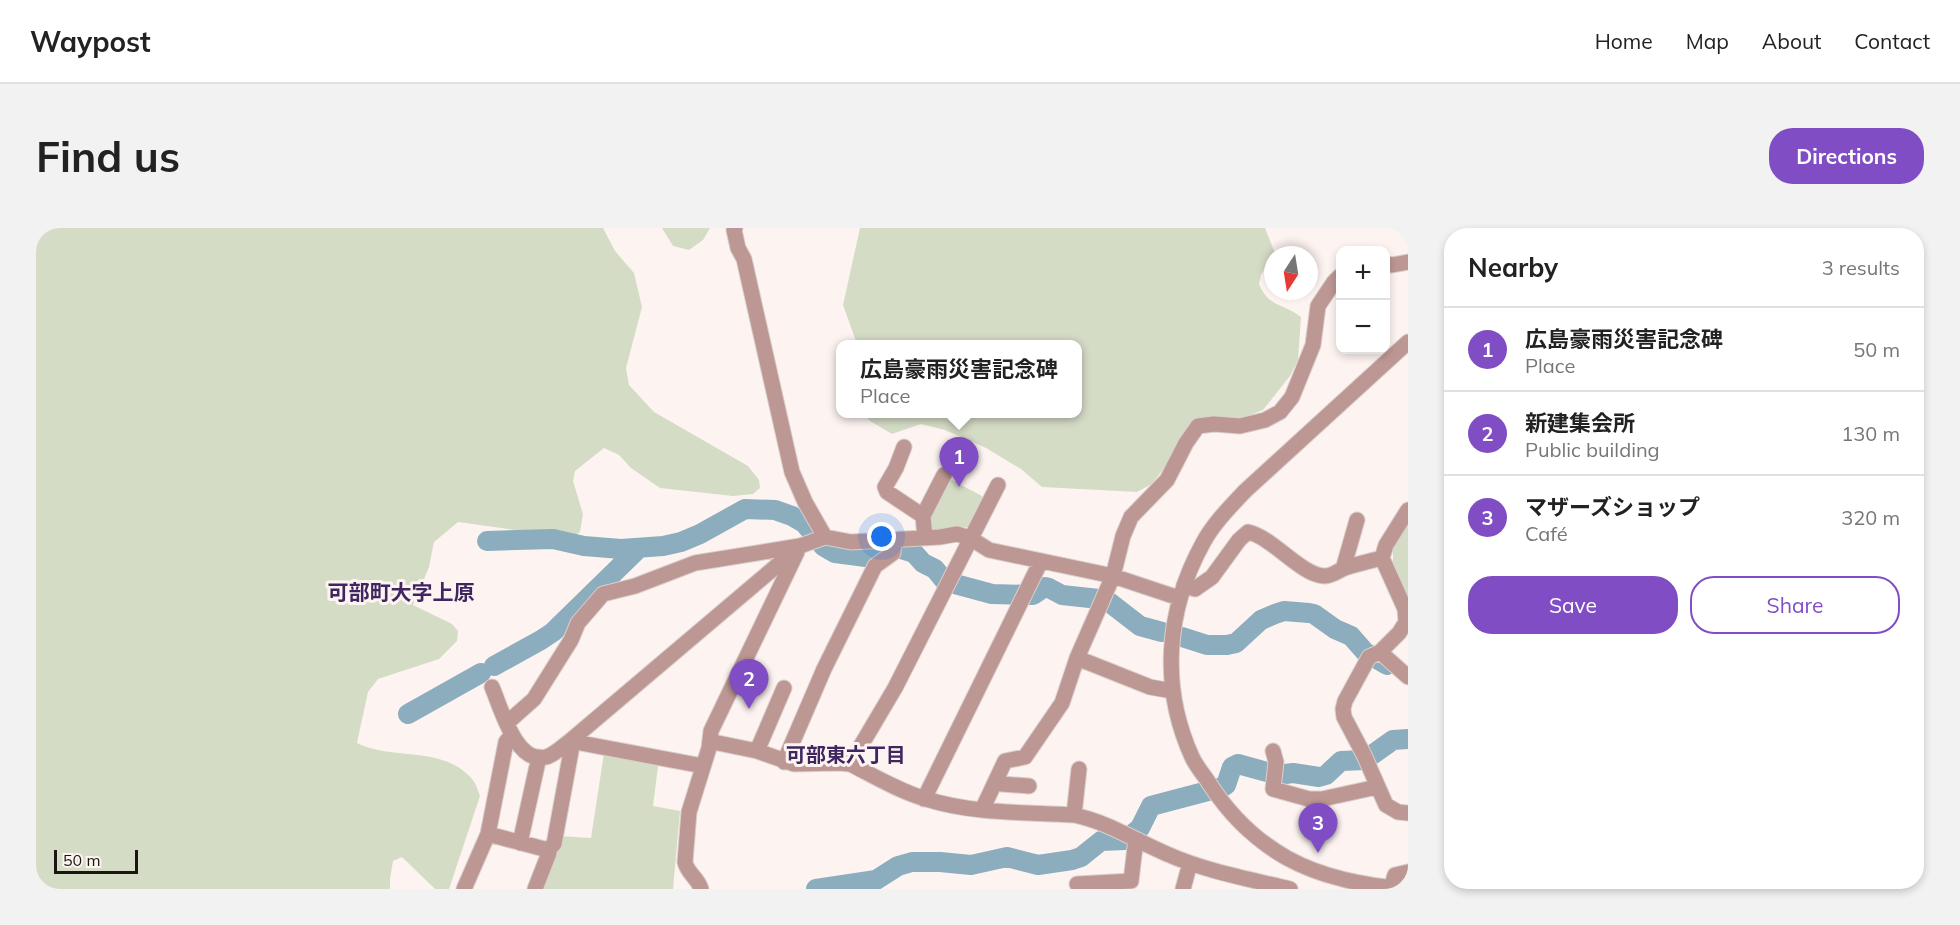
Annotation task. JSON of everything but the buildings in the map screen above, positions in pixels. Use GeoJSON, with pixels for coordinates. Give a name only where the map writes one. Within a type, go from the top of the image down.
{"type":"FeatureCollection","features":[{"type":"Feature","properties":{"kind":"street"},"geometry":{"type":"LineString","coordinates":[[735,228],[792,472],[820,539]]}},
{"type":"Feature","properties":{"kind":"street"},"geometry":{"type":"LineString","coordinates":[[1390,265],[1408,262]]}},
{"type":"Feature","properties":{"kind":"street"},"geometry":{"type":"LineString","coordinates":[[982,810],[1005,761],[1025,757],[1062,704],[1077,658],[1113,576],[1123,536],[1131,517],[1167,480],[1186,443],[1198,426],[1214,424],[1240,426],[1265,420],[1280,412],[1292,397],[1313,345],[1318,306],[1336,280]]}},
{"type":"Feature","properties":{"kind":"street"},"geometry":{"type":"LineString","coordinates":[[1408,342],[1245,491],[1204,541],[1181,592],[1174,621],[1170,657],[1172,691],[1178,719],[1193,758],[1218,797],[1236,819],[1262,842],[1326,882],[1397,888],[1395,875],[1408,872]]}},
{"type":"Feature","properties":{"kind":"street"},"geometry":{"type":"LineString","coordinates":[[904,447],[885,487],[887,492],[923,516]]}},
{"type":"Feature","properties":{"kind":"street"},"geometry":{"type":"LineString","coordinates":[[926,538],[923,516],[944,475]]}},
{"type":"Feature","properties":{"kind":"street"},"geometry":{"type":"LineString","coordinates":[[850,764],[896,688],[969,538],[998,485]]}},
{"type":"Feature","properties":{"kind":"street"},"geometry":{"type":"LineString","coordinates":[[1408,510],[1386,545],[1382,558],[1405,609],[1406,622],[1399,633],[1374,654],[1349,694],[1343,709],[1344,717],[1386,805],[1398,812],[1408,813]]}},
{"type":"Feature","properties":{"kind":"street"},"geometry":{"type":"LineString","coordinates":[[1343,569],[1357,520]]}},
{"type":"Feature","properties":{"kind":"street"},"geometry":{"type":"LineString","coordinates":[[464,889],[488,834],[509,728],[534,699],[571,640],[578,623],[603,594],[635,586],[695,563],[800,546],[820,539],[893,545],[957,534],[989,550],[1181,592],[1195,589],[1212,577],[1239,540],[1248,532],[1259,534],[1275,548],[1314,574],[1326,577],[1343,569],[1382,558]]}},
{"type":"Feature","properties":{"kind":"street"},"geometry":{"type":"LineString","coordinates":[[784,762],[824,669],[875,566],[892,553],[893,545]]}},
{"type":"Feature","properties":{"kind":"street"},"geometry":{"type":"LineString","coordinates":[[492,687],[509,728],[525,753],[548,757],[570,741],[800,546]]}},
{"type":"Feature","properties":{"kind":"street"},"geometry":{"type":"LineString","coordinates":[[701,889],[701,885],[687,870],[685,862],[690,812],[710,743],[711,731],[800,546]]}},
{"type":"Feature","properties":{"kind":"street"},"geometry":{"type":"LineString","coordinates":[[924,799],[1041,561]]}},
{"type":"Feature","properties":{"kind":"street"},"geometry":{"type":"LineString","coordinates":[[1374,654],[1408,677]]}},
{"type":"Feature","properties":{"kind":"street"},"geometry":{"type":"LineString","coordinates":[[1077,658],[1150,687],[1172,691]]}},
{"type":"Feature","properties":{"kind":"street"},"geometry":{"type":"LineString","coordinates":[[758,751],[784,688]]}},
{"type":"Feature","properties":{"kind":"street"},"geometry":{"type":"LineString","coordinates":[[570,741],[703,766]]}},
{"type":"Feature","properties":{"kind":"street"},"geometry":{"type":"LineString","coordinates":[[534,889],[549,853],[548,850],[554,844],[572,746],[570,741]]}},
{"type":"Feature","properties":{"kind":"street"},"geometry":{"type":"LineString","coordinates":[[710,743],[758,751],[794,764],[850,764],[924,799],[982,810],[1074,815],[1087,818],[1190,863],[1290,889]]}},
{"type":"Feature","properties":{"kind":"street"},"geometry":{"type":"LineString","coordinates":[[1273,751],[1276,762],[1273,789],[1310,799],[1322,799],[1377,787]]}},
{"type":"Feature","properties":{"kind":"street"},"geometry":{"type":"LineString","coordinates":[[520,843],[538,757]]}},
{"type":"Feature","properties":{"kind":"street"},"geometry":{"type":"LineString","coordinates":[[1074,815],[1079,768]]}},
{"type":"Feature","properties":{"kind":"street"},"geometry":{"type":"LineString","coordinates":[[995,782],[1029,786]]}},
{"type":"Feature","properties":{"kind":"street"},"geometry":{"type":"LineString","coordinates":[[488,834],[548,850]]}},
{"type":"Feature","properties":{"kind":"street"},"geometry":{"type":"LineString","coordinates":[[1077,884],[1131,881],[1135,847],[1131,837]]}},
{"type":"Feature","properties":{"kind":"street"},"geometry":{"type":"LineString","coordinates":[[1183,889],[1190,863]]}},
{"type":"Feature","properties":{"kind":"green space"},"geometry":{"type":"Polygon","coordinates":[[[36,228],[603,228],[615,251],[634,273],[642,307],[626,368],[629,385],[654,412],[748,466],[759,480],[760,488],[753,494],[733,496],[660,488],[631,468],[619,455],[604,448],[575,471],[573,481],[583,514],[580,532],[571,538],[458,522],[434,542],[429,567],[413,605],[452,624],[458,631],[457,641],[439,659],[378,679],[368,692],[357,743],[371,748],[432,757],[447,762],[460,768],[475,783],[480,796],[449,889],[435,889],[402,857],[393,861],[390,889],[36,889],[36,228]]]}},
{"type":"Feature","properties":{"kind":"green space"},"geometry":{"type":"Polygon","coordinates":[[[662,228],[710,228],[703,240],[689,250],[673,246],[662,228]]]}},
{"type":"Feature","properties":{"kind":"green space"},"geometry":{"type":"Polygon","coordinates":[[[860,228],[1265,228],[1272,246],[1264,246],[1264,270],[1259,284],[1264,293],[1264,300],[1271,300],[1301,317],[1298,360],[1290,376],[1263,410],[1240,419],[1197,424],[1152,484],[1137,492],[1042,487],[1021,469],[986,448],[945,430],[921,424],[892,434],[867,418],[1082,418],[1082,340],[856,340],[843,305],[860,228]]]}},
{"type":"Feature","properties":{"kind":"green space"},"geometry":{"type":"Polygon","coordinates":[[[946,477],[982,496],[983,500],[969,527],[935,530],[934,533],[930,530],[927,515],[946,477]]]}},
{"type":"Feature","properties":{"kind":"green space"},"geometry":{"type":"Polygon","coordinates":[[[1408,523],[1408,607],[1393,574],[1393,546],[1408,523]]]}},
{"type":"Feature","properties":{"kind":"green space"},"geometry":{"type":"Polygon","coordinates":[[[604,753],[659,759],[653,806],[680,811],[673,889],[536,889],[560,836],[591,838],[604,753]]]}},
{"type":"Feature","properties":{"kind":"waterway"},"geometry":{"type":"LineString","coordinates":[[487,541],[553,539],[584,546],[621,549],[663,546],[700,534],[745,509],[775,510],[804,523],[823,546],[835,553],[866,557],[888,547],[901,549],[914,553],[923,563],[935,569],[943,579],[955,584],[992,594],[1033,595],[1045,587],[1062,595],[1099,599],[1109,602],[1140,626],[1162,632]]}},
{"type":"Feature","properties":{"kind":"waterway"},"geometry":{"type":"LineString","coordinates":[[494,666],[553,632],[639,548]]}},
{"type":"Feature","properties":{"kind":"waterway"},"geometry":{"type":"LineString","coordinates":[[1182,637],[1207,645],[1227,645],[1236,643],[1261,620],[1275,614],[1284,611],[1309,613],[1351,636],[1365,652],[1387,665]]}},
{"type":"Feature","properties":{"kind":"waterway"},"geometry":{"type":"LineString","coordinates":[[408,714],[481,673]]}},
{"type":"Feature","properties":{"kind":"waterway"},"geometry":{"type":"LineString","coordinates":[[816,889],[876,880],[898,866],[912,862],[971,865],[1007,857],[1038,865],[1072,860],[1081,857],[1101,841],[1125,840],[1140,828],[1151,806],[1223,787],[1226,785],[1232,767],[1238,764],[1278,775],[1293,773],[1319,777],[1326,775],[1341,761],[1365,760],[1393,740],[1408,739]]}},
{"type":"Feature","properties":{"kind":"place","name":"広島豪雨災害記念碑"},"geometry":{"type":"Point","coordinates":[959,487]}},
{"type":"Feature","properties":{"kind":"place","name":"新建集会所"},"geometry":{"type":"Point","coordinates":[749,709]}},
{"type":"Feature","properties":{"kind":"place","name":"マザーズショップ"},"geometry":{"type":"Point","coordinates":[1318,853]}},
{"type":"Feature","properties":{"kind":"district","name":"可部町大字上原"},"geometry":{"type":"Point","coordinates":[401,592]}},
{"type":"Feature","properties":{"kind":"district","name":"可部東六丁目"},"geometry":{"type":"Point","coordinates":[846,754]}}]}
